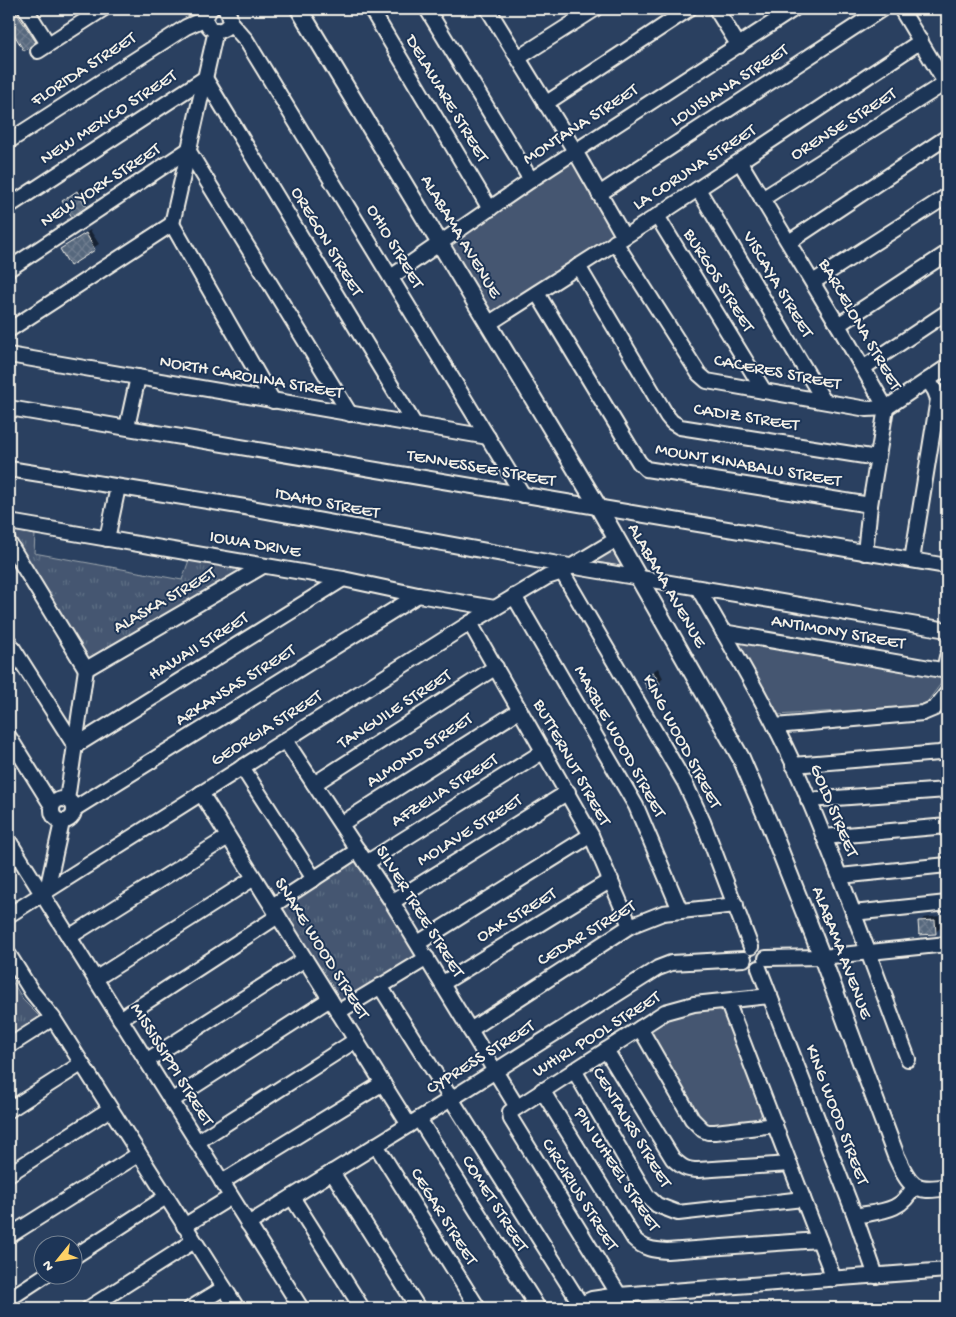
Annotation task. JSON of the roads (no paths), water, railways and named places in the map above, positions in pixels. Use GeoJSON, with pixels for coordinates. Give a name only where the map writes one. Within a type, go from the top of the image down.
{"type":"FeatureCollection","features":[{"type":"Feature","properties":{"kind":"street"},"geometry":{"type":"LineString","coordinates":[[26,9],[43,48],[96,11]]}},
{"type":"Feature","properties":{"kind":"street","name":"ALABAMA AVENUE"},"geometry":{"type":"LineString","coordinates":[[298,9],[599,508],[720,720],[749,775],[822,957],[896,1156],[905,1175],[914,1186]]}},
{"type":"Feature","properties":{"kind":"street","name":"DELAWARE STREET"},"geometry":{"type":"LineString","coordinates":[[371,9],[490,209]]}},
{"type":"Feature","properties":{"kind":"street"},"geometry":{"type":"LineString","coordinates":[[427,9],[531,180]]}},
{"type":"Feature","properties":{"kind":"street"},"geometry":{"type":"LineString","coordinates":[[518,58],[595,9]]}},
{"type":"Feature","properties":{"kind":"street"},"geometry":{"type":"LineString","coordinates":[[545,104],[689,9]]}},
{"type":"Feature","properties":{"kind":"street"},"geometry":{"type":"LineString","coordinates":[[716,9],[739,46]]}},
{"type":"Feature","properties":{"kind":"street","name":"LOUISIANA STREET"},"geometry":{"type":"LineString","coordinates":[[599,194],[882,9]]}},
{"type":"Feature","properties":{"kind":"street"},"geometry":{"type":"LineString","coordinates":[[901,9],[946,84]]}},
{"type":"Feature","properties":{"kind":"street","name":"CACERES STREET"},"geometry":{"type":"LineString","coordinates":[[492,10],[545,104],[576,151],[599,194],[620,240],[703,378],[712,382],[824,402],[867,409],[886,408]]}},
{"type":"Feature","properties":{"kind":"street","name":"MONTANA STREET"},"geometry":{"type":"LineString","coordinates":[[391,277],[531,180],[739,46],[786,11]]}},
{"type":"Feature","properties":{"kind":"street"},"geometry":{"type":"LineString","coordinates":[[208,13],[208,26],[216,30],[224,29],[228,16]]}},
{"type":"Feature","properties":{"kind":"street","name":"FLORIDA STREET"},"geometry":{"type":"LineString","coordinates":[[9,141],[208,13]]}},
{"type":"Feature","properties":{"kind":"street","name":"OHIO STREET"},"geometry":{"type":"LineString","coordinates":[[228,16],[246,40],[523,495]]}},
{"type":"Feature","properties":{"kind":"street"},"geometry":{"type":"LineString","coordinates":[[216,30],[172,224],[273,400]]}},
{"type":"Feature","properties":{"kind":"street","name":"LA CORUNA STREET"},"geometry":{"type":"LineString","coordinates":[[488,324],[740,162],[920,42]]}},
{"type":"Feature","properties":{"kind":"street","name":"NEW MEXICO STREET"},"geometry":{"type":"LineString","coordinates":[[9,206],[205,78]]}},
{"type":"Feature","properties":{"kind":"street","name":"OREGON STREET"},"geometry":{"type":"LineString","coordinates":[[205,78],[415,425]]}},
{"type":"Feature","properties":{"kind":"street","name":"ORENSE STREET"},"geometry":{"type":"LineString","coordinates":[[762,199],[946,84]]}},
{"type":"Feature","properties":{"kind":"street"},"geometry":{"type":"LineString","coordinates":[[789,242],[947,138]]}},
{"type":"Feature","properties":{"kind":"street"},"geometry":{"type":"LineString","coordinates":[[188,150],[350,414]]}},
{"type":"Feature","properties":{"kind":"street","name":"NEW YORK STREET"},"geometry":{"type":"LineString","coordinates":[[9,269],[188,150]]}},
{"type":"Feature","properties":{"kind":"street","name":"BARCELONA STREET"},"geometry":{"type":"LineString","coordinates":[[740,162],[813,282],[886,408],[870,505],[865,553]]}},
{"type":"Feature","properties":{"kind":"street","name":"VISCAYA STREET"},"geometry":{"type":"LineString","coordinates":[[698,188],[824,402]]}},
{"type":"Feature","properties":{"kind":"street"},"geometry":{"type":"LineString","coordinates":[[813,282],[947,196]]}},
{"type":"Feature","properties":{"kind":"street","name":"BURGOS STREET"},"geometry":{"type":"LineString","coordinates":[[657,216],[764,391]]}},
{"type":"Feature","properties":{"kind":"street"},"geometry":{"type":"LineString","coordinates":[[9,330],[172,224]]}},
{"type":"Feature","properties":{"kind":"street"},"geometry":{"type":"LineString","coordinates":[[838,325],[947,253]]}},
{"type":"Feature","properties":{"kind":"street","name":"CADIZ STREET"},"geometry":{"type":"LineString","coordinates":[[578,266],[667,416],[675,425],[878,458]]}},
{"type":"Feature","properties":{"kind":"street","name":"MOUNT KINABALU STREET"},"geometry":{"type":"LineString","coordinates":[[538,293],[639,462],[646,469],[870,505]]}},
{"type":"Feature","properties":{"kind":"street"},"geometry":{"type":"LineString","coordinates":[[863,368],[947,312]]}},
{"type":"Feature","properties":{"kind":"street","name":"NORTH CAROLINA STREET"},"geometry":{"type":"LineString","coordinates":[[9,355],[488,438]]}},
{"type":"Feature","properties":{"kind":"street"},"geometry":{"type":"LineString","coordinates":[[886,408],[947,367]]}},
{"type":"Feature","properties":{"kind":"street"},"geometry":{"type":"LineString","coordinates":[[127,427],[138,378]]}},
{"type":"Feature","properties":{"kind":"street"},"geometry":{"type":"LineString","coordinates":[[912,560],[938,399],[935,390],[928,380]]}},
{"type":"Feature","properties":{"kind":"street","name":"TENNESSEE STREET"},"geometry":{"type":"LineString","coordinates":[[9,408],[947,566]]}},
{"type":"Feature","properties":{"kind":"street","name":"IDAHO STREET"},"geometry":{"type":"LineString","coordinates":[[9,469],[251,508],[564,567],[947,630]]}},
{"type":"Feature","properties":{"kind":"street"},"geometry":{"type":"LineString","coordinates":[[107,539],[118,487]]}},
{"type":"Feature","properties":{"kind":"street","name":"IOWA DRIVE"},"geometry":{"type":"LineString","coordinates":[[9,522],[343,579],[418,595],[495,608]]}},
{"type":"Feature","properties":{"kind":"street","name":"GEORGIA STREET"},"geometry":{"type":"LineString","coordinates":[[9,915],[470,623],[614,535]]}},
{"type":"Feature","properties":{"kind":"street"},"geometry":{"type":"LineString","coordinates":[[9,543],[86,669],[75,746],[70,804],[71,818],[62,822]]}},
{"type":"Feature","properties":{"kind":"street","name":"ALASKA STREET"},"geometry":{"type":"LineString","coordinates":[[86,669],[263,566]]}},
{"type":"Feature","properties":{"kind":"street","name":"KING WOOD STREET"},"geometry":{"type":"LineString","coordinates":[[564,567],[694,799],[736,905],[748,953]]}},
{"type":"Feature","properties":{"kind":"street","name":"HAWAII STREET"},"geometry":{"type":"LineString","coordinates":[[75,746],[343,579]]}},
{"type":"Feature","properties":{"kind":"street","name":"GOLD STREET"},"geometry":{"type":"LineString","coordinates":[[698,588],[775,726],[793,765],[840,876],[908,1059]]}},
{"type":"Feature","properties":{"kind":"street","name":"ARKANSAS STREET"},"geometry":{"type":"LineString","coordinates":[[70,804],[418,595]]}},
{"type":"Feature","properties":{"kind":"street","name":"MARBLE WOOD STREET"},"geometry":{"type":"LineString","coordinates":[[514,596],[636,806],[680,910]]}},
{"type":"Feature","properties":{"kind":"street","name":"BUTTERNUT STREET"},"geometry":{"type":"LineString","coordinates":[[470,623],[591,835],[630,926]]}},
{"type":"Feature","properties":{"kind":"street","name":"ANTIMONY STREET"},"geometry":{"type":"LineString","coordinates":[[723,632],[946,666]]}},
{"type":"Feature","properties":{"kind":"street"},"geometry":{"type":"LineString","coordinates":[[9,642],[75,746]]}},
{"type":"Feature","properties":{"kind":"street","name":"TANGUILE STREET"},"geometry":{"type":"LineString","coordinates":[[314,784],[496,667]]}},
{"type":"Feature","properties":{"kind":"street"},"geometry":{"type":"LineString","coordinates":[[775,726],[922,713],[935,708],[947,693]]}},
{"type":"Feature","properties":{"kind":"street","name":"ALMOND STREET"},"geometry":{"type":"LineString","coordinates":[[341,824],[520,710]]}},
{"type":"Feature","properties":{"kind":"street"},"geometry":{"type":"LineString","coordinates":[[9,737],[52,806],[53,816],[62,822]]}},
{"type":"Feature","properties":{"kind":"street","name":"SILVER TREE STREET"},"geometry":{"type":"LineString","coordinates":[[285,740],[443,983],[495,1071],[513,1110]]}},
{"type":"Feature","properties":{"kind":"street","name":"AFZELIA STREET"},"geometry":{"type":"LineString","coordinates":[[366,863],[544,751]]}},
{"type":"Feature","properties":{"kind":"street"},"geometry":{"type":"LineString","coordinates":[[793,765],[940,754],[947,751]]}},
{"type":"Feature","properties":{"kind":"street"},"geometry":{"type":"LineString","coordinates":[[242,767],[314,879]]}},
{"type":"Feature","properties":{"kind":"street"},"geometry":{"type":"LineString","coordinates":[[808,800],[947,790]]}},
{"type":"Feature","properties":{"kind":"street","name":"MOLAVE STREET"},"geometry":{"type":"LineString","coordinates":[[392,902],[568,792]]}},
{"type":"Feature","properties":{"kind":"street","name":"SNAKE WOOD STREET"},"geometry":{"type":"LineString","coordinates":[[201,793],[383,1083],[414,1122]]}},
{"type":"Feature","properties":{"kind":"street"},"geometry":{"type":"LineString","coordinates":[[52,806],[60,799],[70,804]]}},
{"type":"Feature","properties":{"kind":"street"},"geometry":{"type":"LineString","coordinates":[[44,892],[62,822]]}},
{"type":"Feature","properties":{"kind":"street"},"geometry":{"type":"LineString","coordinates":[[824,838],[947,826]]}},
{"type":"Feature","properties":{"kind":"street"},"geometry":{"type":"LineString","coordinates":[[418,943],[591,835]]}},
{"type":"Feature","properties":{"kind":"street"},"geometry":{"type":"LineString","coordinates":[[69,937],[228,836]]}},
{"type":"Feature","properties":{"kind":"street","name":"MISSISSIPPI STREET"},"geometry":{"type":"LineString","coordinates":[[9,842],[44,892],[69,937],[301,1308]]}},
{"type":"Feature","properties":{"kind":"street"},"geometry":{"type":"LineString","coordinates":[[120,1019],[275,911],[314,879],[358,850]]}},
{"type":"Feature","properties":{"kind":"street"},"geometry":{"type":"LineString","coordinates":[[840,876],[947,865]]}},
{"type":"Feature","properties":{"kind":"street"},"geometry":{"type":"LineString","coordinates":[[95,979],[254,878]]}},
{"type":"Feature","properties":{"kind":"street","name":"OAK STREET"},"geometry":{"type":"LineString","coordinates":[[443,983],[611,880]]}},
{"type":"Feature","properties":{"kind":"street"},"geometry":{"type":"LineString","coordinates":[[853,913],[947,903]]}},
{"type":"Feature","properties":{"kind":"street","name":"CEDAR STREET"},"geometry":{"type":"LineString","coordinates":[[470,1030],[630,926],[648,918],[680,910],[736,905]]}},
{"type":"Feature","properties":{"kind":"street"},"geometry":{"type":"LineString","coordinates":[[763,963],[762,948],[748,953],[746,964],[751,968],[763,963],[947,944]]}},
{"type":"Feature","properties":{"kind":"street","name":"CYPRESS STREET"},"geometry":{"type":"LineString","coordinates":[[248,1224],[665,965],[748,953]]}},
{"type":"Feature","properties":{"kind":"street"},"geometry":{"type":"LineString","coordinates":[[9,955],[32,992],[52,1018],[237,1308]]}},
{"type":"Feature","properties":{"kind":"street"},"geometry":{"type":"LineString","coordinates":[[146,1061],[304,958]]}},
{"type":"Feature","properties":{"kind":"street"},"geometry":{"type":"LineString","coordinates":[[338,1012],[427,958]]}},
{"type":"Feature","properties":{"kind":"street","name":"KING WOOD STREET"},"geometry":{"type":"LineString","coordinates":[[763,963],[770,996],[855,1216],[876,1276]]}},
{"type":"Feature","properties":{"kind":"street"},"geometry":{"type":"LineString","coordinates":[[380,986],[451,1099],[576,1306],[602,1297],[619,1295],[947,1270]]}},
{"type":"Feature","properties":{"kind":"street","name":"WHIRL POOL STREET"},"geometry":{"type":"LineString","coordinates":[[513,1110],[665,1012],[694,1004],[770,996]]}},
{"type":"Feature","properties":{"kind":"street"},"geometry":{"type":"LineString","coordinates":[[171,1101],[330,999]]}},
{"type":"Feature","properties":{"kind":"street"},"geometry":{"type":"LineString","coordinates":[[727,1001],[834,1279]]}},
{"type":"Feature","properties":{"kind":"street"},"geometry":{"type":"LineString","coordinates":[[9,1046],[52,1018]]}},
{"type":"Feature","properties":{"kind":"street"},"geometry":{"type":"LineString","coordinates":[[640,1028],[692,1119],[703,1130],[715,1132],[775,1125]]}},
{"type":"Feature","properties":{"kind":"street"},"geometry":{"type":"LineString","coordinates":[[197,1142],[356,1040]]}},
{"type":"Feature","properties":{"kind":"street"},"geometry":{"type":"LineString","coordinates":[[606,1050],[673,1159],[683,1168],[698,1170],[790,1164]]}},
{"type":"Feature","properties":{"kind":"street"},"geometry":{"type":"LineString","coordinates":[[9,1110],[81,1064]]}},
{"type":"Feature","properties":{"kind":"street","name":"CENTAURS STREET"},"geometry":{"type":"LineString","coordinates":[[574,1070],[647,1196],[657,1205],[678,1213],[803,1199]]}},
{"type":"Feature","properties":{"kind":"street"},"geometry":{"type":"LineString","coordinates":[[222,1182],[383,1083]]}},
{"type":"Feature","properties":{"kind":"street","name":"PIN WHEEL STREET"},"geometry":{"type":"LineString","coordinates":[[542,1090],[634,1239],[641,1246],[651,1250],[667,1250],[819,1240]]}},
{"type":"Feature","properties":{"kind":"street"},"geometry":{"type":"LineString","coordinates":[[9,1174],[110,1109]]}},
{"type":"Feature","properties":{"kind":"street","name":"CIRCIRIUS STREET"},"geometry":{"type":"LineString","coordinates":[[513,1110],[511,1119],[619,1295]]}},
{"type":"Feature","properties":{"kind":"street","name":"COMET STREET"},"geometry":{"type":"LineString","coordinates":[[414,1122],[538,1308]]}},
{"type":"Feature","properties":{"kind":"street","name":"CEGAR STREET"},"geometry":{"type":"LineString","coordinates":[[376,1145],[478,1308]]}},
{"type":"Feature","properties":{"kind":"street"},"geometry":{"type":"LineString","coordinates":[[9,1236],[139,1154]]}},
{"type":"Feature","properties":{"kind":"street"},"geometry":{"type":"LineString","coordinates":[[332,1172],[418,1308]]}},
{"type":"Feature","properties":{"kind":"street"},"geometry":{"type":"LineString","coordinates":[[855,1216],[899,1205],[906,1200],[914,1186],[928,1190],[947,1186]]}},
{"type":"Feature","properties":{"kind":"street"},"geometry":{"type":"LineString","coordinates":[[82,1252],[166,1197]]}},
{"type":"Feature","properties":{"kind":"street"},"geometry":{"type":"LineString","coordinates":[[184,1226],[231,1197]]}},
{"type":"Feature","properties":{"kind":"street"},"geometry":{"type":"LineString","coordinates":[[292,1197],[362,1308]]}},
{"type":"Feature","properties":{"kind":"street"},"geometry":{"type":"LineString","coordinates":[[89,1308],[194,1241]]}},
{"type":"Feature","properties":{"kind":"street"},"geometry":{"type":"LineString","coordinates":[[9,1299],[32,1284]]}},
{"type":"Feature","properties":{"kind":"street"},"geometry":{"type":"LineString","coordinates":[[191,1308],[224,1288]]}}]}
